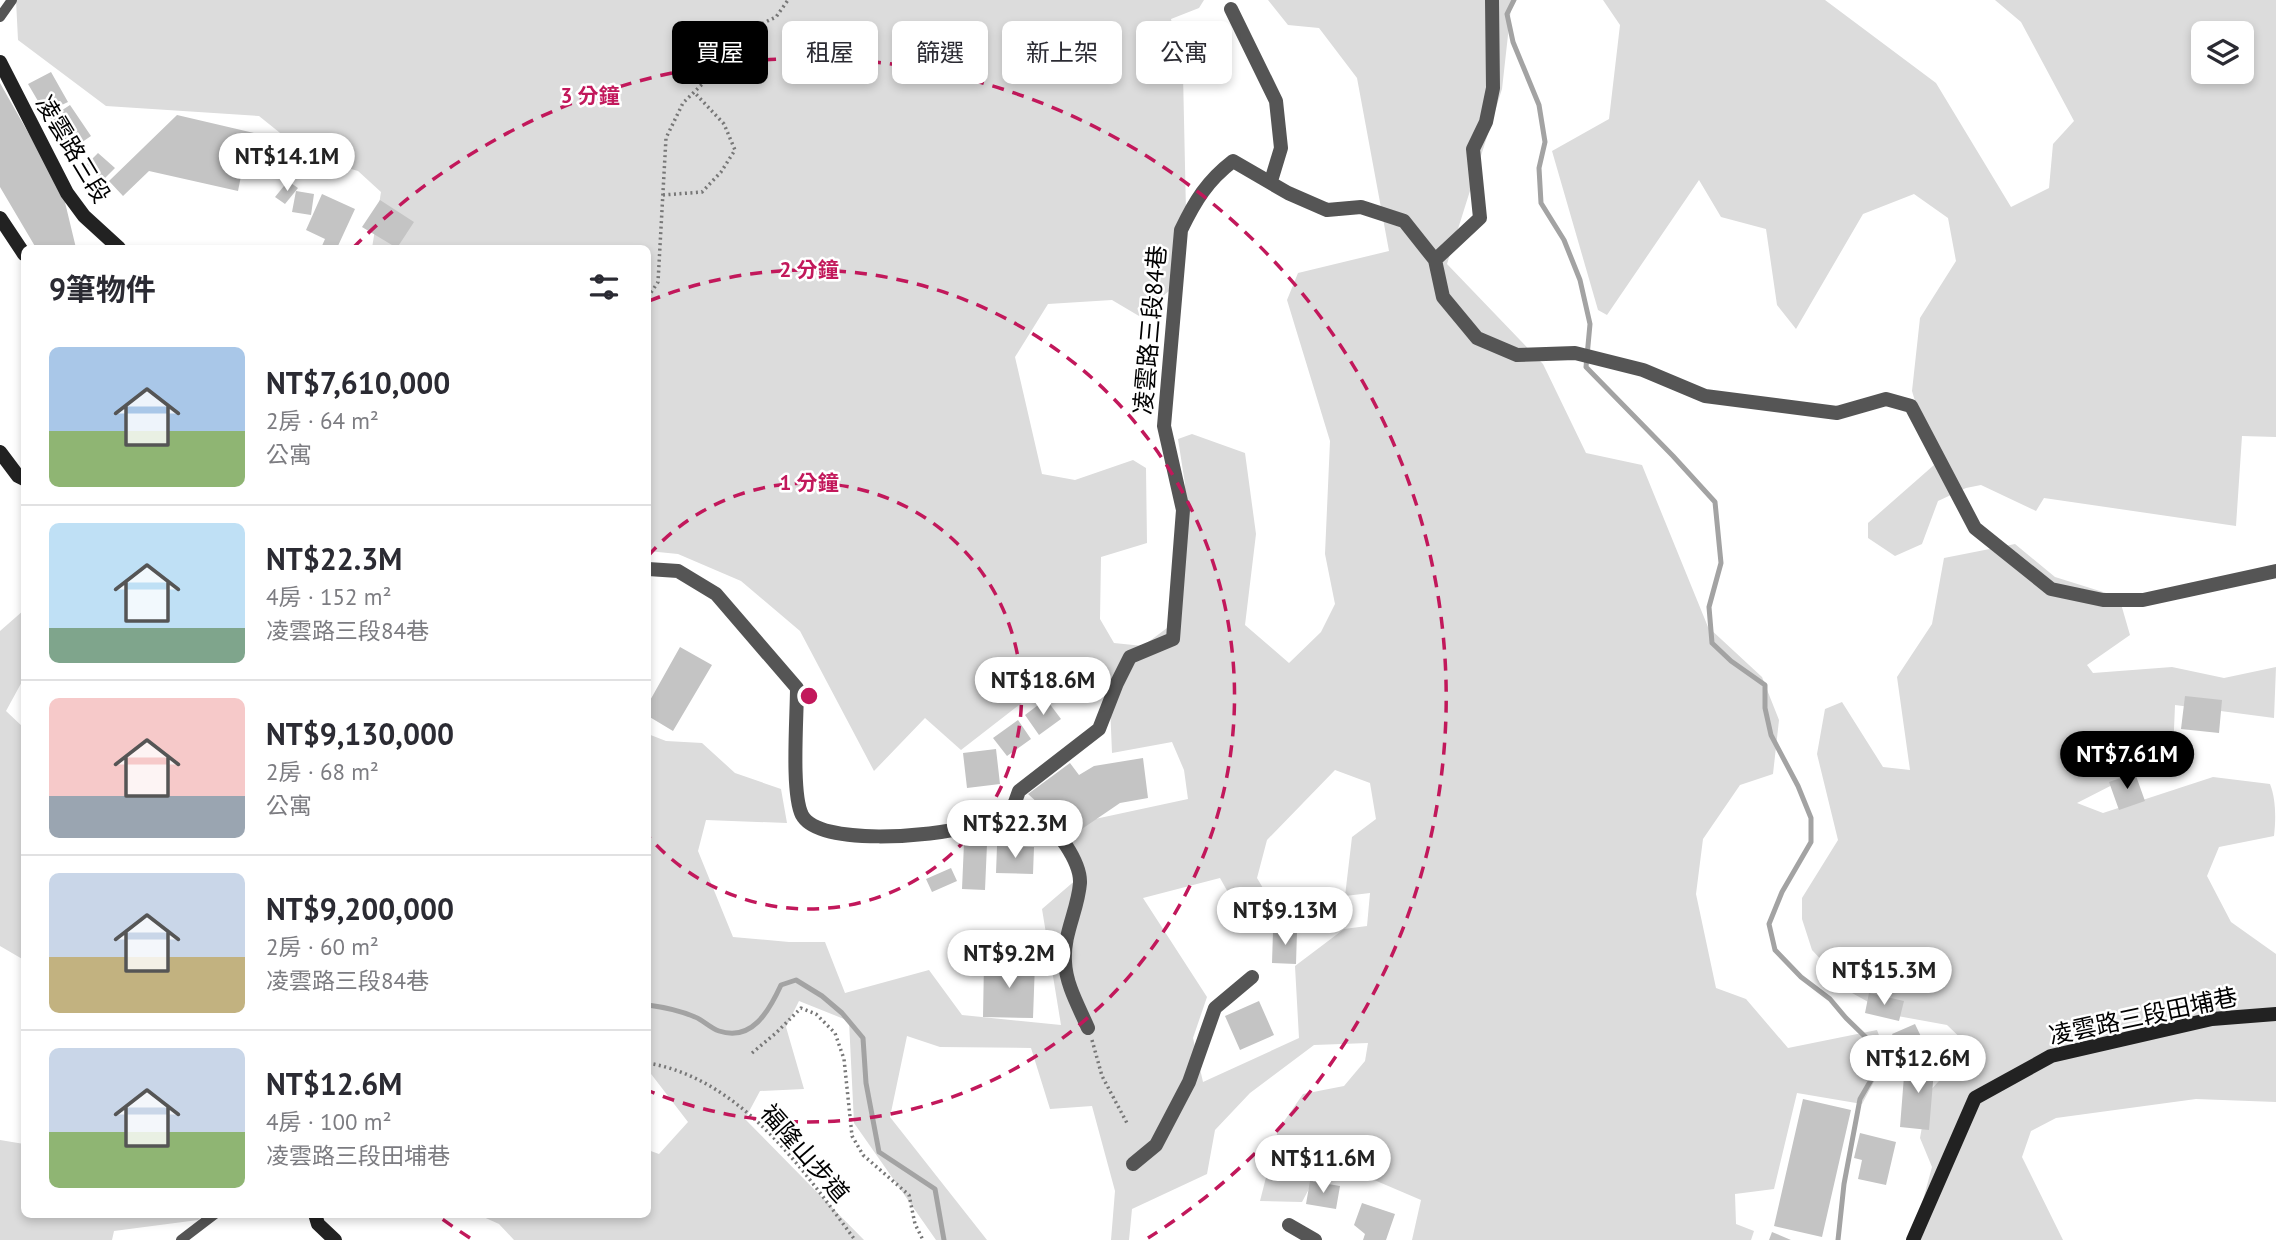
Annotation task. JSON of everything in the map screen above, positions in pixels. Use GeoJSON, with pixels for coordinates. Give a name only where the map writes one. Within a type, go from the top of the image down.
{"type":"FeatureCollection","features":[{"type":"Feature","properties":{"kind":"street"},"geometry":{"type":"LineString","coordinates":[[1492,0],[1493,88],[1486,122],[1473,149],[1480,218],[1435,260],[1443,296],[1477,338],[1517,355],[1575,354],[1643,370],[1705,396],[1837,413],[1886,400],[1912,406],[1975,528],[2050,589],[2103,600],[2143,600],[2276,571]]}},
{"type":"Feature","properties":{"kind":"street"},"geometry":{"type":"LineString","coordinates":[[1231,9],[1276,101],[1281,148],[1271,181]]}},
{"type":"Feature","properties":{"kind":"street","name":"凌雲路三段"},"geometry":{"type":"LineString","coordinates":[[0,62],[67,193],[84,216],[116,245]]}},
{"type":"Feature","properties":{"kind":"street","name":"凌雲路三段84巷"},"geometry":{"type":"LineString","coordinates":[[651,569],[678,571],[716,594],[797,688],[796,798],[803,818],[842,835],[932,835],[969,827],[1014,805],[1019,791],[1099,729],[1130,657],[1173,639],[1183,510],[1164,426],[1181,230],[1194,203],[1213,177],[1233,161],[1288,193],[1326,210],[1362,207],[1404,221],[1435,260]]}},
{"type":"Feature","properties":{"kind":"street"},"geometry":{"type":"LineString","coordinates":[[0,218],[21,250]]}},
{"type":"Feature","properties":{"kind":"street"},"geometry":{"type":"LineString","coordinates":[[0,452],[21,478]]}},
{"type":"Feature","properties":{"kind":"street"},"geometry":{"type":"LineString","coordinates":[[1014,805],[1040,817],[1078,863],[1080,882],[1067,931],[1065,961],[1068,981],[1088,1028]]}},
{"type":"Feature","properties":{"kind":"street"},"geometry":{"type":"LineString","coordinates":[[1133,1164],[1156,1145],[1189,1082],[1215,1008],[1252,977]]}},
{"type":"Feature","properties":{"kind":"street","name":"凌雲路三段田埔巷"},"geometry":{"type":"LineString","coordinates":[[1913,1240],[1975,1098],[2051,1056],[2212,1019],[2276,1014]]}},
{"type":"Feature","properties":{"kind":"street"},"geometry":{"type":"LineString","coordinates":[[316,1218],[318,1224],[335,1240]]}},
{"type":"Feature","properties":{"kind":"street"},"geometry":{"type":"LineString","coordinates":[[1289,1225],[1315,1240]]}},
{"type":"Feature","properties":{"kind":"lane"},"geometry":{"type":"LineString","coordinates":[[0,17],[12,0]]}},
{"type":"Feature","properties":{"kind":"lane"},"geometry":{"type":"LineString","coordinates":[[181,1240],[210,1218]]}},
{"type":"Feature","properties":{"kind":"path"},"geometry":{"type":"LineString","coordinates":[[651,292],[658,282],[666,138],[682,103],[759,25],[776,17],[788,0]]}},
{"type":"Feature","properties":{"kind":"path"},"geometry":{"type":"LineString","coordinates":[[663,195],[702,192],[721,172],[735,150],[724,124],[694,92]]}},
{"type":"Feature","properties":{"kind":"path"},"geometry":{"type":"LineString","coordinates":[[752,1053],[801,1008],[816,1014],[835,1033],[844,1059],[852,1136],[863,1155],[909,1195],[915,1224],[923,1240]]}},
{"type":"Feature","properties":{"kind":"path"},"geometry":{"type":"LineString","coordinates":[[1088,1028],[1102,1076],[1128,1125]]}},
{"type":"Feature","properties":{"kind":"path","name":"福隆山步道"},"geometry":{"type":"LineString","coordinates":[[651,1064],[694,1077],[743,1109],[767,1130],[855,1240]]}},
{"type":"Feature","properties":{"kind":"shaded area"},"geometry":{"type":"Polygon","coordinates":[[[16,0],[1204,0],[1199,8],[1171,21],[1136,21],[1136,84],[1183,84],[1186,212],[1175,286],[1139,316],[1112,300],[1048,304],[1015,357],[1042,474],[1075,480],[1133,460],[1146,468],[1147,543],[1101,557],[1100,619],[1114,643],[1143,646],[1167,628],[1185,484],[1178,439],[1192,434],[1245,453],[1256,534],[1245,625],[1289,663],[1321,632],[1335,604],[1325,554],[1330,441],[1287,300],[1298,273],[1389,251],[1357,78],[1319,28],[1288,25],[1268,0],[1515,0],[1511,8],[1502,89],[1447,264],[1543,364],[1586,453],[1642,465],[1708,627],[1762,677],[1779,720],[1773,774],[1740,785],[1703,839],[1696,894],[1716,988],[1746,999],[1788,1048],[1877,1030],[1887,1057],[1862,1104],[1797,1093],[1774,1189],[1735,1194],[1736,1224],[1754,1231],[1751,1240],[1412,1240],[1421,1200],[1325,1159],[1302,1202],[1260,1201],[1278,1130],[1303,1094],[1344,1086],[1365,1061],[1368,1043],[1314,1045],[1250,1093],[1215,1130],[1207,1174],[1132,1209],[1129,1240],[1111,1240],[1115,1191],[1092,1106],[1050,1109],[1031,1048],[940,1047],[907,1036],[890,1117],[987,1240],[936,1240],[854,1123],[849,1021],[799,1001],[786,1027],[804,1089],[760,1091],[745,1119],[864,1240],[514,1240],[499,1224],[486,1218],[651,1218],[651,1151],[659,1154],[688,1122],[651,1074],[651,735],[666,741],[702,743],[735,773],[781,789],[787,823],[706,820],[698,851],[733,937],[825,942],[845,993],[929,970],[962,1015],[1061,1025],[1042,909],[1078,878],[1067,825],[1188,799],[1184,770],[1172,742],[1112,753],[1109,681],[1023,702],[961,750],[925,718],[874,771],[800,631],[741,581],[678,554],[651,551],[651,245],[372,245],[381,192],[358,171],[310,157],[259,116],[106,106],[18,40],[16,0]],[[1335,770],[1267,840],[1257,878],[1273,905],[1244,921],[1220,878],[1143,898],[1207,997],[1193,1038],[1203,1082],[1299,1038],[1295,966],[1344,929],[1367,926],[1370,893],[1345,896],[1352,837],[1376,819],[1370,783],[1335,770]]]}},
{"type":"Feature","properties":{"kind":"shaded area"},"geometry":{"type":"Polygon","coordinates":[[[1603,0],[1825,0],[1936,83],[2011,207],[2049,188],[2053,144],[2074,121],[2021,22],[1995,0],[2276,0],[2276,437],[2242,436],[2236,526],[2044,498],[2036,511],[1981,485],[1966,488],[1938,501],[1922,544],[1895,556],[1868,538],[1868,523],[1934,465],[1912,391],[1920,318],[1956,261],[1948,218],[1914,194],[1863,214],[1796,329],[1777,305],[1766,229],[1721,217],[1699,180],[1607,315],[1598,310],[1552,151],[1609,119],[1620,25],[1603,0]]]}},
{"type":"Feature","properties":{"kind":"shaded area"},"geometry":{"type":"Polygon","coordinates":[[[2015,544],[2055,577],[2119,597],[2130,635],[2087,665],[2093,673],[2172,667],[2224,678],[2276,667],[2274,718],[2175,705],[2173,754],[2077,803],[2103,813],[2213,777],[2270,784],[2275,809],[2274,836],[2219,847],[2207,876],[2231,922],[2276,954],[2276,1102],[2196,1099],[2056,1118],[2031,1131],[2022,1157],[2063,1240],[1912,1240],[1932,1167],[1920,1138],[1928,1093],[1970,1047],[1947,1025],[1892,1015],[1852,993],[1812,950],[1802,919],[1802,898],[1838,840],[1817,754],[1825,709],[1842,702],[1883,767],[1910,770],[1897,677],[1932,624],[1944,558],[2015,544]]]}},
{"type":"Feature","properties":{"kind":"shaded area"},"geometry":{"type":"Polygon","coordinates":[[[21,613],[21,684],[6,711],[21,725],[21,958],[0,946],[0,631],[21,613]]]}},
{"type":"Feature","properties":{"kind":"shaded area"},"geometry":{"type":"Polygon","coordinates":[[[0,1140],[21,1144],[21,1218],[200,1218],[114,1231],[112,1240],[0,1240],[0,1140]]]}},
{"type":"Feature","properties":{"kind":"building"},"geometry":{"type":"Polygon","coordinates":[[[51,72],[68,102],[45,113],[28,84],[51,72]]]}},
{"type":"Feature","properties":{"kind":"building"},"geometry":{"type":"Polygon","coordinates":[[[0,83],[63,194],[75,245],[34,245],[0,187],[0,83]]]}},
{"type":"Feature","properties":{"kind":"building"},"geometry":{"type":"Polygon","coordinates":[[[70,105],[91,136],[72,149],[50,118],[70,105]]]}},
{"type":"Feature","properties":{"kind":"building"},"geometry":{"type":"Polygon","coordinates":[[[177,115],[254,133],[251,144],[280,151],[274,179],[242,171],[238,191],[149,171],[123,196],[109,181],[177,115]]]}},
{"type":"Feature","properties":{"kind":"building"},"geometry":{"type":"Polygon","coordinates":[[[98,153],[115,168],[103,180],[87,164],[98,153]]]}},
{"type":"Feature","properties":{"kind":"building"},"geometry":{"type":"Polygon","coordinates":[[[288,181],[298,188],[285,204],[275,197],[288,181]]]}},
{"type":"Feature","properties":{"kind":"building"},"geometry":{"type":"Polygon","coordinates":[[[296,191],[314,194],[311,215],[292,212],[296,191]]]}},
{"type":"Feature","properties":{"kind":"building"},"geometry":{"type":"Polygon","coordinates":[[[322,194],[355,209],[338,245],[322,245],[325,239],[306,230],[322,194]]]}},
{"type":"Feature","properties":{"kind":"building"},"geometry":{"type":"Polygon","coordinates":[[[380,200],[414,222],[399,245],[392,245],[362,227],[380,200]]]}},
{"type":"Feature","properties":{"kind":"building"},"geometry":{"type":"Polygon","coordinates":[[[680,647],[712,665],[673,731],[651,718],[651,699],[680,647]]]}},
{"type":"Feature","properties":{"kind":"building"},"geometry":{"type":"Polygon","coordinates":[[[2185,696],[2222,700],[2219,733],[2181,729],[2185,696]]]}},
{"type":"Feature","properties":{"kind":"building"},"geometry":{"type":"Polygon","coordinates":[[[1046,699],[1061,719],[1039,735],[1025,715],[1046,699]]]}},
{"type":"Feature","properties":{"kind":"building"},"geometry":{"type":"Polygon","coordinates":[[[1018,720],[1031,739],[1007,756],[993,738],[1018,720]]]}},
{"type":"Feature","properties":{"kind":"building"},"geometry":{"type":"Polygon","coordinates":[[[996,749],[1000,784],[967,788],[963,753],[996,749]]]}},
{"type":"Feature","properties":{"kind":"building"},"geometry":{"type":"Polygon","coordinates":[[[1143,758],[1148,798],[1120,803],[1073,835],[1028,794],[1070,763],[1079,775],[1094,766],[1143,758]]]}},
{"type":"Feature","properties":{"kind":"building"},"geometry":{"type":"Polygon","coordinates":[[[2135,773],[2145,801],[2119,810],[2109,782],[2135,773]]]}},
{"type":"Feature","properties":{"kind":"building"},"geometry":{"type":"Polygon","coordinates":[[[964,843],[987,844],[985,890],[962,889],[964,843]]]}},
{"type":"Feature","properties":{"kind":"building"},"geometry":{"type":"Polygon","coordinates":[[[997,846],[1034,847],[1033,874],[996,873],[997,846]]]}},
{"type":"Feature","properties":{"kind":"building"},"geometry":{"type":"Polygon","coordinates":[[[951,868],[957,881],[932,892],[926,879],[951,868]]]}},
{"type":"Feature","properties":{"kind":"building"},"geometry":{"type":"Polygon","coordinates":[[[1273,931],[1297,931],[1296,964],[1272,963],[1273,931]]]}},
{"type":"Feature","properties":{"kind":"building"},"geometry":{"type":"Polygon","coordinates":[[[984,962],[1035,963],[1033,1018],[983,1017],[984,962]]]}},
{"type":"Feature","properties":{"kind":"building"},"geometry":{"type":"Polygon","coordinates":[[[1869,993],[1904,1001],[1899,1021],[1865,1013],[1869,993]]]}},
{"type":"Feature","properties":{"kind":"building"},"geometry":{"type":"Polygon","coordinates":[[[1259,1001],[1274,1035],[1240,1050],[1225,1016],[1259,1001]]]}},
{"type":"Feature","properties":{"kind":"building"},"geometry":{"type":"Polygon","coordinates":[[[1915,1024],[1925,1045],[1903,1056],[1892,1034],[1915,1024]]]}},
{"type":"Feature","properties":{"kind":"building"},"geometry":{"type":"Polygon","coordinates":[[[1921,1056],[1935,1058],[1929,1130],[1900,1127],[1904,1076],[1921,1056]]]}},
{"type":"Feature","properties":{"kind":"building"},"geometry":{"type":"Polygon","coordinates":[[[1803,1099],[1851,1110],[1822,1237],[1774,1226],[1803,1099]]]}},
{"type":"Feature","properties":{"kind":"building"},"geometry":{"type":"Polygon","coordinates":[[[1860,1133],[1896,1142],[1886,1185],[1858,1179],[1862,1160],[1854,1158],[1860,1133]]]}},
{"type":"Feature","properties":{"kind":"building"},"geometry":{"type":"Polygon","coordinates":[[[1310,1181],[1340,1186],[1336,1209],[1306,1204],[1310,1181]]]}},
{"type":"Feature","properties":{"kind":"building"},"geometry":{"type":"Polygon","coordinates":[[[1362,1203],[1395,1214],[1386,1240],[1363,1240],[1365,1234],[1354,1225],[1362,1203]]]}},
{"type":"Feature","properties":{"kind":"building"},"geometry":{"type":"Polygon","coordinates":[[[1772,1232],[1791,1240],[1769,1240],[1772,1232]]]}},
{"type":"Feature","properties":{"kind":"waterway"},"geometry":{"type":"LineString","coordinates":[[1514,0],[1507,14],[1513,42],[1539,105],[1545,142],[1539,168],[1541,203],[1564,240],[1580,280],[1590,324],[1586,367],[1715,502],[1721,563],[1709,607],[1712,643],[1731,661],[1765,685],[1765,708],[1771,735],[1798,786],[1811,818],[1811,842],[1782,892],[1769,924],[1775,950],[1801,977],[1830,999],[1885,1056],[1860,1099],[1844,1184],[1838,1240]]}},
{"type":"Feature","properties":{"kind":"waterway"},"geometry":{"type":"LineString","coordinates":[[651,1006],[684,1013],[698,1018],[716,1030],[731,1033],[741,1032],[758,1022],[781,985],[796,980],[822,996],[842,1013],[863,1038],[866,1083],[879,1152],[935,1189],[944,1240]]}}]}
